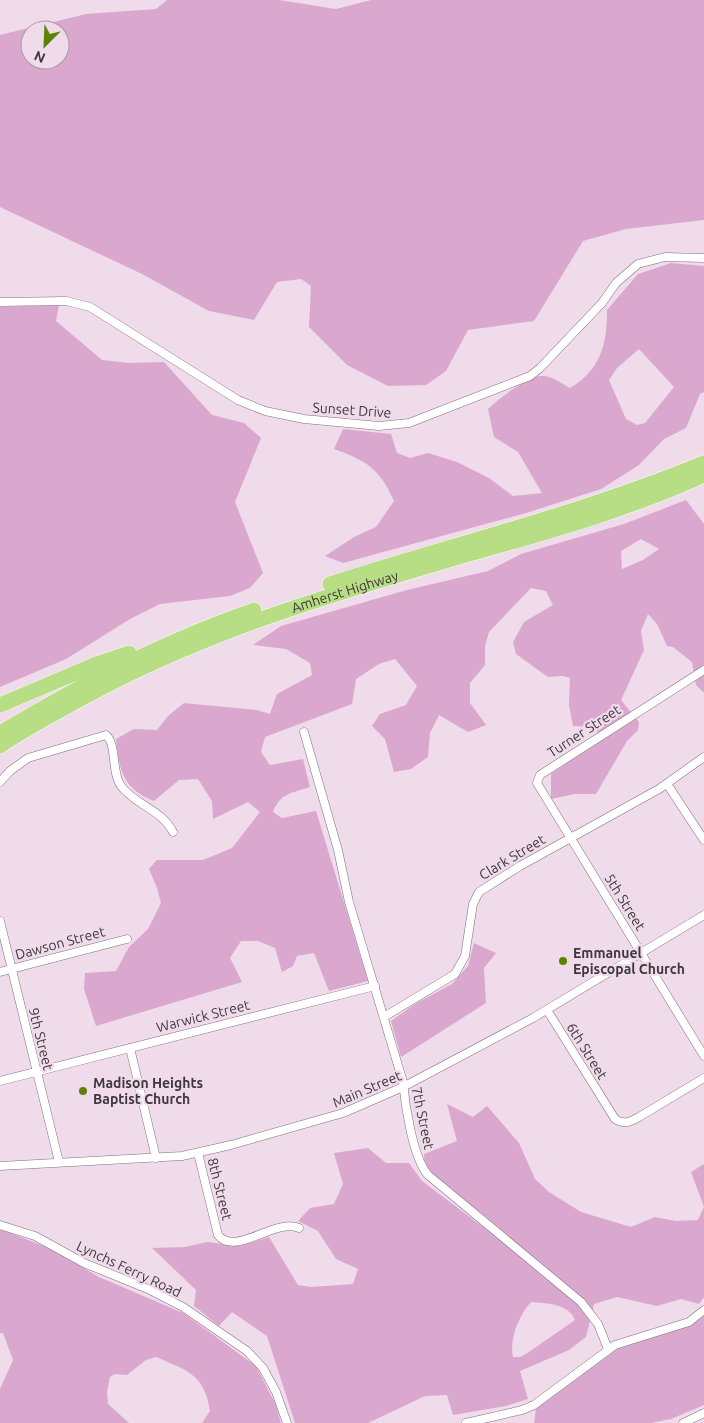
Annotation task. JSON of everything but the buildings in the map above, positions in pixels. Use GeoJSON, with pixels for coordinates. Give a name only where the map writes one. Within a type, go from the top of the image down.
{"type":"FeatureCollection","features":[{"type":"Feature","properties":{"kind":"highway","name":"Amherst Highway"},"geometry":{"type":"LineString","coordinates":[[0,733],[65,694],[199,629],[371,571],[558,516],[704,463]]}},
{"type":"Feature","properties":{"kind":"highway","name":"Amherst Highway"},"geometry":{"type":"LineString","coordinates":[[0,746],[97,690],[199,642],[263,617],[342,591],[593,518],[704,475]]}},
{"type":"Feature","properties":{"kind":"highway"},"geometry":{"type":"LineString","coordinates":[[0,705],[99,663],[199,629]]}},
{"type":"Feature","properties":{"kind":"highway"},"geometry":{"type":"LineString","coordinates":[[0,755],[97,690]]}},
{"type":"Feature","properties":{"kind":"street","name":"Sunset Drive"},"geometry":{"type":"LineString","coordinates":[[0,302],[66,301],[90,307],[238,400],[265,411],[338,423],[394,426],[420,420],[530,376],[540,368],[602,303],[616,283],[638,264],[665,256],[704,258]]}},
{"type":"Feature","properties":{"kind":"street","name":"Turner Street"},"geometry":{"type":"LineString","coordinates":[[569,838],[538,787],[540,775],[588,742],[704,670]]}},
{"type":"Feature","properties":{"kind":"street","name":"7th Street"},"geometry":{"type":"LineString","coordinates":[[304,732],[338,850],[349,902],[403,1087],[404,1104],[423,1171],[581,1302],[598,1324],[608,1349]]}},
{"type":"Feature","properties":{"kind":"street"},"geometry":{"type":"LineString","coordinates":[[0,782],[10,771],[28,758],[102,734],[109,737],[115,774],[122,788],[160,815],[172,832]]}},
{"type":"Feature","properties":{"kind":"street","name":"Clark Street"},"geometry":{"type":"LineString","coordinates":[[384,1017],[455,974],[465,956],[473,904],[479,892],[569,838],[667,784],[704,757]]}},
{"type":"Feature","properties":{"kind":"street"},"geometry":{"type":"LineString","coordinates":[[667,784],[704,840]]}},
{"type":"Feature","properties":{"kind":"street","name":"5th Street"},"geometry":{"type":"LineString","coordinates":[[569,838],[642,953],[704,1056]]}},
{"type":"Feature","properties":{"kind":"street","name":"Main Street"},"geometry":{"type":"LineString","coordinates":[[0,1166],[156,1158],[198,1153],[320,1121],[403,1087],[547,1010],[704,915]]}},
{"type":"Feature","properties":{"kind":"street","name":"9th Street"},"geometry":{"type":"LineString","coordinates":[[0,921],[59,1162]]}},
{"type":"Feature","properties":{"kind":"street","name":"Dawson Street"},"geometry":{"type":"LineString","coordinates":[[0,972],[127,939]]}},
{"type":"Feature","properties":{"kind":"street","name":"Warwick Street"},"geometry":{"type":"LineString","coordinates":[[0,1081],[375,986]]}},
{"type":"Feature","properties":{"kind":"street","name":"6th Street"},"geometry":{"type":"LineString","coordinates":[[547,1010],[615,1119],[628,1123],[704,1078]]}},
{"type":"Feature","properties":{"kind":"street"},"geometry":{"type":"LineString","coordinates":[[130,1048],[156,1158]]}},
{"type":"Feature","properties":{"kind":"street","name":"8th Street"},"geometry":{"type":"LineString","coordinates":[[198,1153],[218,1235],[222,1240],[233,1243],[288,1225],[298,1228]]}},
{"type":"Feature","properties":{"kind":"street","name":"Lynchs Ferry Road"},"geometry":{"type":"LineString","coordinates":[[0,1225],[35,1236],[84,1263],[148,1289],[183,1308],[247,1352],[263,1368],[276,1392],[287,1423]]}},
{"type":"Feature","properties":{"kind":"street"},"geometry":{"type":"LineString","coordinates":[[466,1423],[522,1410],[534,1405],[608,1349],[627,1340],[689,1322],[704,1310]]}},
{"type":"Feature","properties":{"kind":"street"},"geometry":{"type":"LineString","coordinates":[[683,1423],[704,1414]]}},
{"type":"Feature","properties":{"kind":"shaded area"},"geometry":{"type":"Polygon","coordinates":[[[167,0],[279,0],[336,9],[371,0],[704,0],[704,220],[626,229],[583,241],[534,321],[468,330],[446,371],[426,385],[388,386],[347,365],[309,327],[311,286],[301,279],[277,282],[254,320],[209,311],[142,274],[0,207],[0,35],[20,30],[20,70],[70,70],[70,20],[61,20],[86,14],[156,9],[167,0]]]}},
{"type":"Feature","properties":{"kind":"shaded area"},"geometry":{"type":"Polygon","coordinates":[[[671,263],[704,266],[704,392],[700,394],[686,428],[664,439],[639,465],[601,489],[526,513],[343,563],[325,556],[354,537],[376,527],[394,501],[378,474],[364,462],[334,449],[343,429],[391,434],[397,453],[410,458],[428,453],[457,462],[489,478],[513,496],[542,493],[518,452],[494,437],[488,409],[513,389],[535,377],[549,377],[570,388],[589,373],[600,355],[603,345],[606,334],[607,310],[638,274],[671,263]],[[639,349],[617,368],[609,380],[626,419],[637,425],[645,423],[674,387],[639,349]]]}},
{"type":"Feature","properties":{"kind":"shaded area"},"geometry":{"type":"Polygon","coordinates":[[[59,305],[56,321],[102,360],[129,363],[164,362],[212,415],[244,423],[261,438],[235,502],[263,573],[250,588],[230,596],[160,604],[130,619],[66,659],[0,687],[0,307],[59,305]]]}},
{"type":"Feature","properties":{"kind":"shaded area"},"geometry":{"type":"Polygon","coordinates":[[[686,500],[704,524],[704,693],[696,685],[692,662],[673,647],[667,646],[657,624],[648,614],[641,631],[644,650],[621,700],[639,722],[638,730],[627,741],[596,794],[575,794],[551,799],[551,774],[593,745],[599,727],[573,726],[569,705],[570,678],[563,676],[548,677],[516,654],[513,642],[524,622],[553,605],[546,591],[531,588],[489,632],[485,646],[485,665],[470,683],[470,703],[486,725],[468,732],[439,715],[430,733],[428,757],[411,769],[394,772],[385,739],[372,726],[380,714],[406,705],[417,686],[395,659],[379,664],[356,679],[352,704],[265,737],[261,752],[270,765],[303,759],[310,787],[283,797],[273,812],[282,818],[316,811],[368,981],[329,991],[314,953],[297,956],[293,966],[282,972],[275,948],[258,941],[241,941],[230,958],[242,982],[96,1026],[84,989],[85,973],[116,971],[129,947],[148,929],[161,903],[149,869],[157,860],[203,860],[232,848],[260,812],[248,802],[213,819],[212,801],[198,779],[179,780],[154,801],[144,796],[135,791],[124,777],[116,739],[134,729],[157,730],[168,716],[184,703],[257,710],[270,714],[277,694],[312,675],[310,663],[286,649],[253,645],[281,626],[407,590],[488,571],[521,554],[624,524],[686,500]],[[641,539],[621,551],[622,569],[643,560],[659,549],[641,539]]]}},
{"type":"Feature","properties":{"kind":"shaded area"},"geometry":{"type":"Polygon","coordinates":[[[474,943],[496,953],[484,968],[486,1003],[401,1057],[391,1021],[415,1004],[452,984],[468,966],[474,943]]]}},
{"type":"Feature","properties":{"kind":"shaded area"},"geometry":{"type":"Polygon","coordinates":[[[447,1104],[473,1117],[487,1106],[519,1143],[535,1179],[549,1192],[581,1212],[631,1227],[655,1217],[676,1221],[698,1220],[704,1207],[704,1297],[699,1304],[681,1299],[657,1306],[617,1297],[594,1304],[586,1337],[569,1350],[520,1371],[528,1399],[506,1406],[453,1415],[447,1395],[425,1396],[368,1423],[295,1423],[267,1336],[232,1312],[219,1326],[194,1306],[196,1290],[152,1248],[185,1247],[207,1242],[240,1246],[269,1237],[298,1285],[311,1287],[353,1284],[358,1269],[336,1259],[318,1231],[298,1221],[310,1208],[334,1204],[343,1184],[334,1153],[368,1148],[386,1163],[409,1163],[422,1181],[499,1239],[457,1195],[425,1167],[424,1154],[457,1141],[447,1104]],[[531,1302],[516,1328],[512,1343],[513,1357],[520,1357],[526,1354],[575,1320],[568,1311],[557,1305],[531,1302]]]}},
{"type":"Feature","properties":{"kind":"shaded area"},"geometry":{"type":"Polygon","coordinates":[[[704,1164],[704,1207],[691,1172],[704,1164]]]}},
{"type":"Feature","properties":{"kind":"shaded area"},"geometry":{"type":"Polygon","coordinates":[[[0,1229],[54,1250],[99,1277],[183,1313],[256,1366],[275,1403],[281,1423],[202,1423],[210,1411],[204,1389],[199,1381],[185,1370],[156,1357],[146,1360],[127,1375],[115,1374],[110,1377],[107,1392],[108,1404],[129,1423],[0,1423],[0,1389],[13,1360],[3,1333],[0,1333],[0,1229]]]}},
{"type":"Feature","properties":{"kind":"shaded area"},"geometry":{"type":"Polygon","coordinates":[[[704,1316],[704,1405],[671,1419],[651,1423],[534,1423],[536,1408],[617,1348],[691,1325],[704,1316]]]}},
{"type":"Feature","properties":{"kind":"place","name":"Emmanuel Episcopal Church"},"geometry":{"type":"Point","coordinates":[563,961]}},
{"type":"Feature","properties":{"kind":"place","name":"Madison Heights Baptist Church"},"geometry":{"type":"Point","coordinates":[83,1091]}}]}
